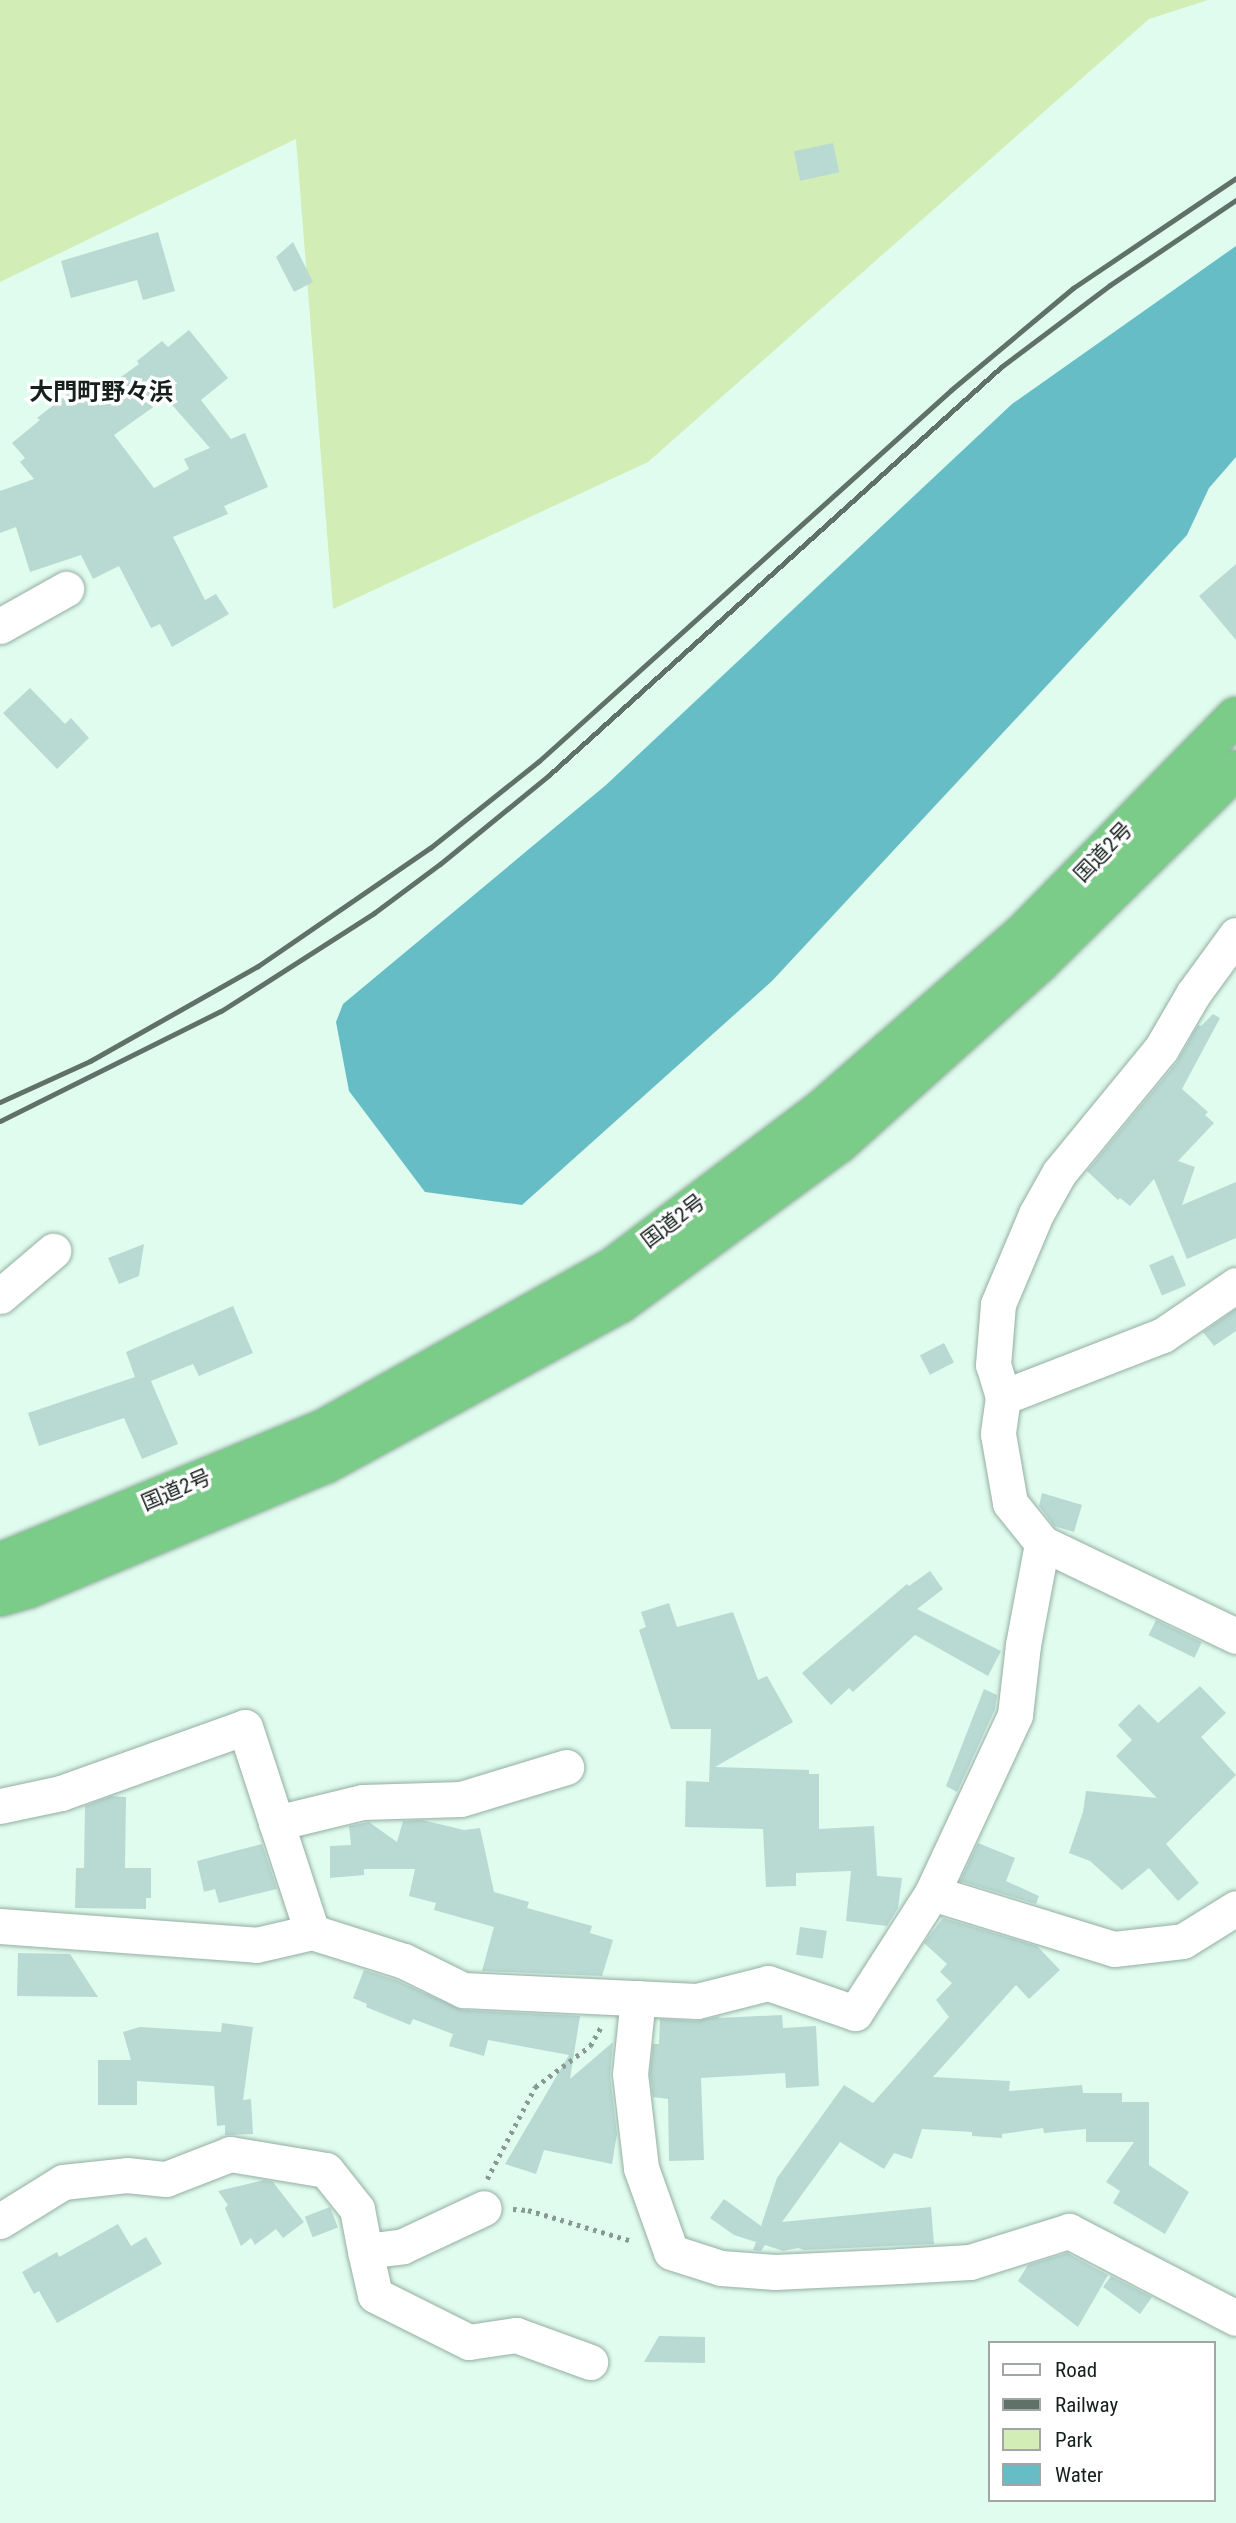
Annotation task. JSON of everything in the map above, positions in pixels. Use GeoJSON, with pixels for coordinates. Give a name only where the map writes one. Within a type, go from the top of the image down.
{"type":"FeatureCollection","features":[{"type":"Feature","properties":{"kind":"highway","name":"国道2号"},"geometry":{"type":"LineString","coordinates":[[0,1562],[321,1430],[613,1267],[822,1108],[1022,934],[1236,716]]}},
{"type":"Feature","properties":{"kind":"highway","name":"国道2号"},"geometry":{"type":"LineString","coordinates":[[0,1597],[28,1589],[326,1464],[620,1304],[839,1144],[1040,963],[1236,770]]}},
{"type":"Feature","properties":{"kind":"street"},"geometry":{"type":"LineString","coordinates":[[0,626],[66,589]]}},
{"type":"Feature","properties":{"kind":"street"},"geometry":{"type":"LineString","coordinates":[[1236,935],[1193,994],[1161,1049],[1059,1173],[1036,1214],[998,1304],[993,1365],[1003,1397],[998,1434],[1010,1503],[1042,1543],[1236,1636]]}},
{"type":"Feature","properties":{"kind":"street"},"geometry":{"type":"LineString","coordinates":[[0,1296],[53,1251]]}},
{"type":"Feature","properties":{"kind":"street"},"geometry":{"type":"LineString","coordinates":[[1003,1397],[1163,1335],[1236,1285]]}},
{"type":"Feature","properties":{"kind":"street"},"geometry":{"type":"LineString","coordinates":[[0,1926],[256,1945],[312,1932],[404,1961],[463,1990],[697,2001],[768,1983],[855,2013],[932,1893],[1015,1715],[1023,1645],[1042,1543]]}},
{"type":"Feature","properties":{"kind":"street"},"geometry":{"type":"LineString","coordinates":[[0,1806],[61,1793],[245,1727],[312,1932]]}},
{"type":"Feature","properties":{"kind":"street"},"geometry":{"type":"LineString","coordinates":[[276,1823],[363,1801],[461,1799],[566,1767]]}},
{"type":"Feature","properties":{"kind":"street"},"geometry":{"type":"LineString","coordinates":[[932,1893],[1114,1949],[1183,1941],[1236,1908]]}},
{"type":"Feature","properties":{"kind":"street"},"geometry":{"type":"LineString","coordinates":[[629,1997],[631,2074],[641,2168],[671,2252],[722,2268],[775,2272],[935,2264],[970,2262],[1069,2231],[1236,2318]]}},
{"type":"Feature","properties":{"kind":"street"},"geometry":{"type":"LineString","coordinates":[[0,2221],[63,2182],[127,2175],[166,2179],[230,2154],[326,2170],[356,2209],[375,2295],[469,2342],[516,2335],[590,2362]]}},
{"type":"Feature","properties":{"kind":"street"},"geometry":{"type":"LineString","coordinates":[[365,2252],[403,2246],[484,2208]]}},
{"type":"Feature","properties":{"kind":"path"},"geometry":{"type":"LineString","coordinates":[[629,1997],[590,2046],[535,2087],[487,2178],[484,2208],[528,2210],[671,2252]]}},
{"type":"Feature","properties":{"kind":"green space"},"geometry":{"type":"Polygon","coordinates":[[[0,0],[1208,0],[1149,19],[648,462],[333,609],[296,139],[0,282],[0,0]]]}},
{"type":"Feature","properties":{"kind":"water"},"geometry":{"type":"Polygon","coordinates":[[[1236,246],[1236,457],[1209,488],[1187,535],[772,981],[522,1205],[425,1192],[349,1091],[336,1022],[343,1004],[606,785],[1012,404],[1236,246]]]}},
{"type":"Feature","properties":{"kind":"building"},"geometry":{"type":"Polygon","coordinates":[[[833,143],[839,172],[800,181],[794,151],[833,143]]]}},
{"type":"Feature","properties":{"kind":"building"},"geometry":{"type":"Polygon","coordinates":[[[158,232],[175,291],[143,300],[137,280],[71,298],[61,261],[158,232]]]}},
{"type":"Feature","properties":{"kind":"building"},"geometry":{"type":"Polygon","coordinates":[[[293,242],[313,282],[294,292],[276,257],[293,242]]]}},
{"type":"Feature","properties":{"kind":"building"},"geometry":{"type":"Polygon","coordinates":[[[189,330],[228,378],[201,400],[231,439],[245,433],[268,487],[224,506],[228,514],[173,537],[205,600],[216,594],[229,614],[172,647],[160,624],[151,628],[119,566],[93,579],[81,555],[30,572],[16,527],[0,533],[0,491],[34,479],[20,462],[25,458],[12,443],[40,420],[37,418],[75,388],[86,402],[139,364],[137,361],[162,341],[168,347],[189,330]],[[166,398],[114,435],[154,488],[189,469],[184,459],[210,448],[166,398]]]}},
{"type":"Feature","properties":{"kind":"building"},"geometry":{"type":"Polygon","coordinates":[[[1236,564],[1236,640],[1199,596],[1236,564]]]}},
{"type":"Feature","properties":{"kind":"building"},"geometry":{"type":"Polygon","coordinates":[[[30,688],[65,724],[71,718],[89,738],[57,769],[3,713],[30,688]]]}},
{"type":"Feature","properties":{"kind":"building"},"geometry":{"type":"Polygon","coordinates":[[[1213,1014],[1220,1018],[1182,1089],[1208,1112],[1205,1115],[1214,1123],[1178,1161],[1195,1167],[1182,1205],[1236,1182],[1236,1238],[1187,1259],[1154,1179],[1130,1206],[1120,1198],[1118,1200],[1087,1171],[1177,1062],[1198,1025],[1201,1026],[1213,1014]]]}},
{"type":"Feature","properties":{"kind":"building"},"geometry":{"type":"Polygon","coordinates":[[[144,1244],[139,1276],[119,1284],[108,1258],[144,1244]]]}},
{"type":"Feature","properties":{"kind":"building"},"geometry":{"type":"Polygon","coordinates":[[[1173,1255],[1186,1285],[1162,1296],[1149,1265],[1173,1255]]]}},
{"type":"Feature","properties":{"kind":"building"},"geometry":{"type":"Polygon","coordinates":[[[233,1306],[253,1353],[199,1376],[193,1364],[151,1381],[178,1444],[142,1459],[124,1418],[39,1446],[28,1413],[135,1377],[126,1352],[233,1306]]]}},
{"type":"Feature","properties":{"kind":"building"},"geometry":{"type":"Polygon","coordinates":[[[1236,1309],[1236,1331],[1214,1346],[1203,1332],[1236,1309]]]}},
{"type":"Feature","properties":{"kind":"building"},"geometry":{"type":"Polygon","coordinates":[[[944,1343],[954,1363],[930,1375],[920,1355],[944,1343]]]}},
{"type":"Feature","properties":{"kind":"building"},"geometry":{"type":"Polygon","coordinates":[[[1042,1493],[1082,1505],[1074,1532],[1054,1526],[1039,1506],[1042,1493]]]}},
{"type":"Feature","properties":{"kind":"building"},"geometry":{"type":"Polygon","coordinates":[[[930,1571],[943,1589],[917,1609],[1001,1651],[988,1676],[915,1635],[853,1692],[849,1688],[831,1705],[802,1673],[907,1584],[909,1586],[930,1571]]]}},
{"type":"Feature","properties":{"kind":"building"},"geometry":{"type":"Polygon","coordinates":[[[669,1603],[677,1627],[733,1612],[758,1680],[767,1676],[793,1722],[715,1767],[809,1770],[809,1774],[819,1774],[819,1829],[874,1826],[877,1876],[902,1878],[898,1908],[887,1926],[846,1921],[851,1871],[796,1873],[796,1886],[766,1887],[763,1829],[685,1827],[686,1781],[709,1782],[711,1729],[671,1729],[639,1630],[646,1627],[641,1612],[669,1603]]]}},
{"type":"Feature","properties":{"kind":"building"},"geometry":{"type":"Polygon","coordinates":[[[1156,1620],[1202,1642],[1194,1658],[1149,1635],[1156,1620]]]}},
{"type":"Feature","properties":{"kind":"building"},"geometry":{"type":"Polygon","coordinates":[[[1200,1686],[1226,1713],[1201,1737],[1236,1775],[1166,1844],[1199,1883],[1178,1901],[1149,1868],[1122,1890],[1090,1861],[1069,1853],[1083,1812],[1086,1791],[1157,1798],[1116,1756],[1132,1740],[1118,1725],[1139,1704],[1158,1723],[1200,1686]]]}},
{"type":"Feature","properties":{"kind":"building"},"geometry":{"type":"Polygon","coordinates":[[[984,1689],[997,1695],[995,1709],[957,1792],[946,1786],[984,1689]]]}},
{"type":"Feature","properties":{"kind":"building"},"geometry":{"type":"Polygon","coordinates":[[[111,1796],[126,1797],[125,1868],[151,1868],[151,1898],[146,1898],[146,1909],[75,1908],[76,1868],[84,1868],[85,1806],[111,1796]]]}},
{"type":"Feature","properties":{"kind":"building"},"geometry":{"type":"Polygon","coordinates":[[[422,1820],[464,1830],[480,1828],[494,1892],[529,1902],[527,1908],[592,1926],[590,1933],[613,1940],[602,1976],[482,1971],[494,1927],[434,1910],[436,1903],[409,1896],[415,1869],[364,1869],[364,1875],[330,1878],[330,1846],[351,1845],[349,1826],[369,1822],[397,1842],[403,1821],[422,1820]]]}},
{"type":"Feature","properties":{"kind":"building"},"geometry":{"type":"Polygon","coordinates":[[[978,1843],[1015,1858],[1006,1881],[1039,1896],[1036,1904],[960,1881],[978,1843]]]}},
{"type":"Feature","properties":{"kind":"building"},"geometry":{"type":"Polygon","coordinates":[[[262,1844],[277,1889],[219,1903],[215,1889],[204,1892],[197,1861],[262,1844]]]}},
{"type":"Feature","properties":{"kind":"building"},"geometry":{"type":"Polygon","coordinates":[[[943,1918],[1037,1946],[1060,1970],[1029,1999],[1016,1985],[933,2077],[1010,2081],[1009,2091],[1082,2085],[1083,2093],[1122,2093],[1122,2102],[1149,2102],[1149,2165],[1189,2192],[1165,2234],[1113,2203],[1120,2191],[1106,2182],[1134,2142],[1086,2142],[1086,2129],[1044,2133],[1043,2128],[1002,2134],[1002,2138],[972,2136],[972,2132],[922,2129],[912,2159],[894,2153],[884,2169],[840,2142],[782,2222],[931,2207],[934,2244],[804,2250],[798,2248],[783,2251],[765,2245],[761,2251],[753,2250],[756,2242],[734,2235],[710,2218],[724,2199],[761,2226],[777,2178],[844,2085],[873,2103],[949,2017],[936,2000],[952,1983],[940,1972],[947,1964],[924,1943],[943,1918]]]}},
{"type":"Feature","properties":{"kind":"building"},"geometry":{"type":"Polygon","coordinates":[[[800,1927],[827,1931],[823,1958],[796,1955],[800,1927]]]}},
{"type":"Feature","properties":{"kind":"building"},"geometry":{"type":"Polygon","coordinates":[[[18,1953],[70,1954],[98,1997],[17,1996],[18,1953]]]}},
{"type":"Feature","properties":{"kind":"building"},"geometry":{"type":"Polygon","coordinates":[[[364,1970],[396,1980],[462,2010],[580,2016],[570,2079],[613,2042],[610,2076],[617,2134],[612,2164],[544,2150],[536,2174],[505,2164],[569,2055],[488,2040],[484,2056],[449,2046],[453,2034],[413,2019],[410,2025],[366,2007],[367,2004],[353,1998],[364,1970]]]}},
{"type":"Feature","properties":{"kind":"building"},"geometry":{"type":"Polygon","coordinates":[[[782,2015],[783,2028],[816,2026],[819,2086],[786,2088],[785,2073],[701,2078],[704,2160],[669,2161],[668,2099],[653,2097],[650,2074],[653,2044],[659,2044],[660,2019],[696,2021],[721,2016],[718,2018],[782,2015]]]}},
{"type":"Feature","properties":{"kind":"building"},"geometry":{"type":"Polygon","coordinates":[[[222,2023],[253,2027],[243,2100],[251,2099],[253,2134],[225,2135],[225,2125],[217,2126],[214,2086],[137,2081],[137,2105],[98,2105],[98,2060],[131,2060],[123,2032],[140,2027],[221,2032],[222,2023]]]}},
{"type":"Feature","properties":{"kind":"building"},"geometry":{"type":"Polygon","coordinates":[[[264,2180],[273,2182],[304,2222],[283,2238],[276,2229],[255,2245],[251,2238],[241,2246],[225,2208],[228,2205],[218,2191],[264,2180]]]}},
{"type":"Feature","properties":{"kind":"building"},"geometry":{"type":"Polygon","coordinates":[[[330,2207],[338,2228],[313,2237],[305,2217],[330,2207]]]}},
{"type":"Feature","properties":{"kind":"building"},"geometry":{"type":"Polygon","coordinates":[[[118,2224],[131,2246],[146,2237],[162,2264],[57,2323],[39,2291],[34,2294],[22,2272],[57,2252],[59,2257],[118,2224]]]}},
{"type":"Feature","properties":{"kind":"building"},"geometry":{"type":"Polygon","coordinates":[[[1067,2253],[1108,2275],[1078,2327],[1018,2281],[1028,2265],[1067,2253]]]}},
{"type":"Feature","properties":{"kind":"building"},"geometry":{"type":"Polygon","coordinates":[[[1111,2276],[1152,2297],[1140,2314],[1103,2287],[1111,2276]]]}},
{"type":"Feature","properties":{"kind":"building"},"geometry":{"type":"Polygon","coordinates":[[[659,2336],[705,2337],[705,2363],[644,2362],[659,2336]]]}},
{"type":"Feature","properties":{"kind":"railway"},"geometry":{"type":"LineString","coordinates":[[0,1102],[90,1061],[258,966],[430,848],[539,761],[951,390],[1073,288],[1236,178]]}},
{"type":"Feature","properties":{"kind":"railway"},"geometry":{"type":"LineString","coordinates":[[0,1121],[221,1011],[374,913],[440,864],[549,775],[1001,367],[1110,285],[1236,200]]}},
{"type":"Feature","properties":{"kind":"district","name":"大門町野々浜"},"geometry":{"type":"Point","coordinates":[101,393]}}]}
